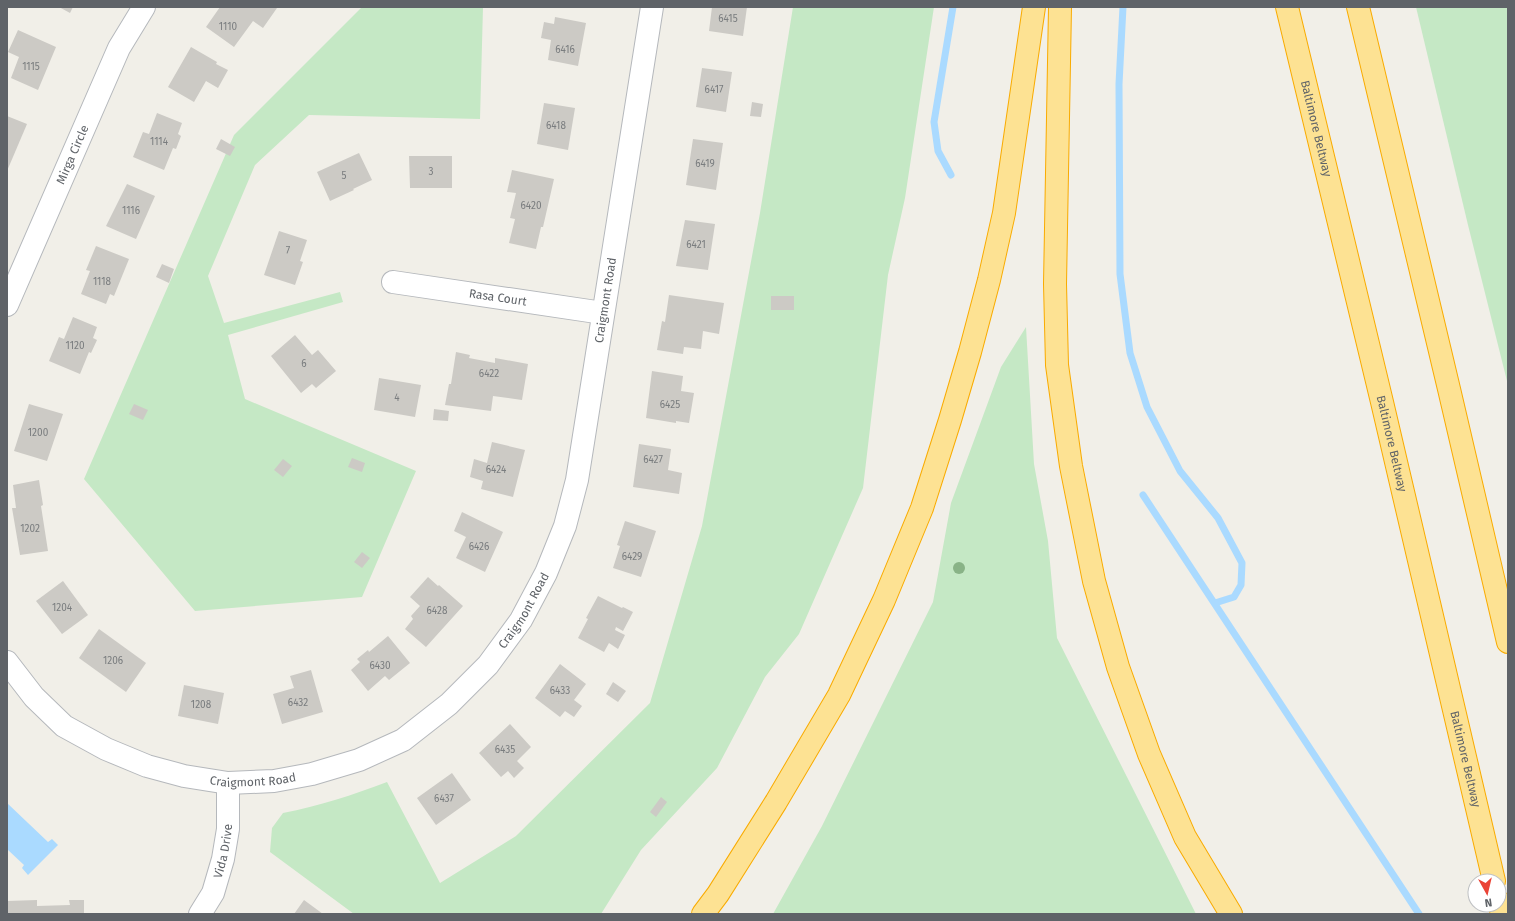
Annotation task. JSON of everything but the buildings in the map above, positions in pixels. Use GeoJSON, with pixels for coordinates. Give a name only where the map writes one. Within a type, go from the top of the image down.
{"type":"FeatureCollection","features":[{"type":"Feature","properties":{"kind":"highway"},"geometry":{"type":"LineString","coordinates":[[703,914],[718,894],[776,802],[839,696],[884,600],[922,508],[970,352],[989,280],[1004,213],[1034,7]]}},
{"type":"Feature","properties":{"kind":"highway"},"geometry":{"type":"LineString","coordinates":[[1060,7],[1055,284],[1057,365],[1071,466],[1094,581],[1118,667],[1149,754],[1185,837],[1231,914]]}},
{"type":"Feature","properties":{"kind":"highway","name":"Baltimore Beltway"},"geometry":{"type":"LineString","coordinates":[[1286,7],[1382,402],[1492,873]]}},
{"type":"Feature","properties":{"kind":"highway"},"geometry":{"type":"LineString","coordinates":[[1358,7],[1448,382],[1508,642]]}},
{"type":"Feature","properties":{"kind":"street","name":"Mirga Circle"},"geometry":{"type":"LineString","coordinates":[[7,305],[119,48],[144,7]]}},
{"type":"Feature","properties":{"kind":"street","name":"Craigmont Road"},"geometry":{"type":"LineString","coordinates":[[7,662],[34,697],[64,726],[106,749],[147,766],[184,776],[228,783],[274,780],[312,774],[359,760],[403,740],[449,704],[488,665],[521,620],[546,573],[565,526],[577,480],[652,7]]}},
{"type":"Feature","properties":{"kind":"street","name":"Rasa Court"},"geometry":{"type":"LineString","coordinates":[[393,282],[603,313]]}},
{"type":"Feature","properties":{"kind":"street","name":"Vida Drive"},"geometry":{"type":"LineString","coordinates":[[200,914],[213,893],[222,859],[228,829],[228,783]]}},
{"type":"Feature","properties":{"kind":"green space"},"geometry":{"type":"Polygon","coordinates":[[[362,7],[483,7],[480,119],[309,115],[255,165],[208,276],[224,323],[340,292],[343,302],[228,335],[245,399],[416,471],[362,597],[195,611],[84,479],[234,135],[362,7]]]}},
{"type":"Feature","properties":{"kind":"green space"},"geometry":{"type":"Polygon","coordinates":[[[793,7],[934,7],[905,198],[888,275],[863,488],[799,634],[765,677],[717,768],[641,850],[601,914],[354,914],[270,852],[272,828],[283,813],[336,800],[387,782],[440,883],[516,836],[650,703],[702,526],[760,213],[793,7]]]}},
{"type":"Feature","properties":{"kind":"green space"},"geometry":{"type":"Polygon","coordinates":[[[1416,7],[1508,7],[1508,385],[1468,225],[1416,7]]]}},
{"type":"Feature","properties":{"kind":"green space"},"geometry":{"type":"Polygon","coordinates":[[[1026,327],[1034,464],[1048,541],[1057,638],[1196,914],[773,914],[822,826],[933,602],[951,503],[1001,367],[1026,327]]]}},
{"type":"Feature","properties":{"kind":"water"},"geometry":{"type":"Polygon","coordinates":[[[7,803],[48,842],[52,839],[58,845],[28,875],[22,868],[24,865],[7,849],[7,803]]]}},
{"type":"Feature","properties":{"kind":"waterway"},"geometry":{"type":"LineString","coordinates":[[951,175],[938,151],[934,122],[953,7]]}},
{"type":"Feature","properties":{"kind":"waterway"},"geometry":{"type":"LineString","coordinates":[[1123,7],[1119,84],[1120,274],[1130,353],[1147,407],[1180,471],[1218,518],[1242,563],[1241,585],[1234,597],[1215,603]]}},
{"type":"Feature","properties":{"kind":"waterway"},"geometry":{"type":"LineString","coordinates":[[1143,495],[1419,914]]}}]}
